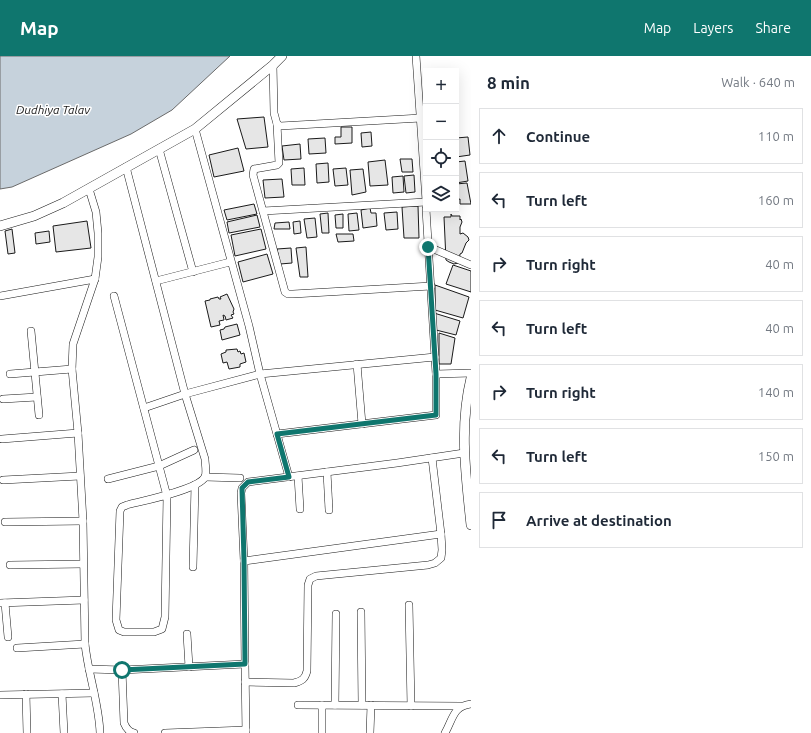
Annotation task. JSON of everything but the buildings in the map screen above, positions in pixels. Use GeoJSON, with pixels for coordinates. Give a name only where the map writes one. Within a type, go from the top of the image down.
{"type":"FeatureCollection","features":[{"type":"Feature","properties":{"kind":"main road"},"geometry":{"type":"LineString","coordinates":[[0,226],[34,216],[89,189],[195,129],[282,56]]}},
{"type":"Feature","properties":{"kind":"main road"},"geometry":{"type":"LineString","coordinates":[[471,378],[464,453],[468,463],[471,525]]}},
{"type":"Feature","properties":{"kind":"street"},"geometry":{"type":"LineString","coordinates":[[416,56],[424,176]]}},
{"type":"Feature","properties":{"kind":"street"},"geometry":{"type":"LineString","coordinates":[[273,65],[274,113],[277,124],[280,163],[277,165],[257,168],[253,171],[253,175],[285,292],[288,294],[431,286]]}},
{"type":"Feature","properties":{"kind":"street"},"geometry":{"type":"LineString","coordinates":[[277,124],[280,126],[286,126],[421,118]]}},
{"type":"Feature","properties":{"kind":"street"},"geometry":{"type":"LineString","coordinates":[[195,129],[289,477]]}},
{"type":"Feature","properties":{"kind":"street"},"geometry":{"type":"LineString","coordinates":[[159,149],[193,272]]}},
{"type":"Feature","properties":{"kind":"street"},"geometry":{"type":"LineString","coordinates":[[114,296],[167,496],[166,617],[162,629],[154,632],[124,632],[119,630],[116,620],[120,511],[122,507],[127,505],[167,496],[201,482],[205,476],[205,459],[185,394],[126,167]]}},
{"type":"Feature","properties":{"kind":"street"},"geometry":{"type":"LineString","coordinates":[[89,189],[96,212],[98,257],[95,279],[73,344],[72,369],[78,432],[83,521],[85,644],[98,709],[100,733]]}},
{"type":"Feature","properties":{"kind":"street"},"geometry":{"type":"LineString","coordinates":[[262,211],[423,201]]}},
{"type":"Feature","properties":{"kind":"street"},"geometry":{"type":"LineString","coordinates":[[277,434],[436,415],[436,374],[426,212]]}},
{"type":"Feature","properties":{"kind":"street"},"geometry":{"type":"LineString","coordinates":[[428,247],[471,265]]}},
{"type":"Feature","properties":{"kind":"street"},"geometry":{"type":"LineString","coordinates":[[156,281],[230,262]]}},
{"type":"Feature","properties":{"kind":"street"},"geometry":{"type":"LineString","coordinates":[[0,296],[95,279]]}},
{"type":"Feature","properties":{"kind":"street"},"geometry":{"type":"LineString","coordinates":[[31,331],[36,372],[38,415]]}},
{"type":"Feature","properties":{"kind":"street"},"geometry":{"type":"LineString","coordinates":[[144,408],[185,394],[260,374],[435,357]]}},
{"type":"Feature","properties":{"kind":"street"},"geometry":{"type":"LineString","coordinates":[[357,364],[362,424]]}},
{"type":"Feature","properties":{"kind":"street"},"geometry":{"type":"LineString","coordinates":[[10,374],[72,369]]}},
{"type":"Feature","properties":{"kind":"street"},"geometry":{"type":"LineString","coordinates":[[436,374],[471,373]]}},
{"type":"Feature","properties":{"kind":"street"},"geometry":{"type":"LineString","coordinates":[[3,400],[37,397]]}},
{"type":"Feature","properties":{"kind":"street"},"geometry":{"type":"LineString","coordinates":[[2,439],[78,432]]}},
{"type":"Feature","properties":{"kind":"street"},"geometry":{"type":"LineString","coordinates":[[108,479],[159,466],[194,450]]}},
{"type":"Feature","properties":{"kind":"street"},"geometry":{"type":"LineString","coordinates":[[164,733],[246,732],[242,488],[248,482],[464,453]]}},
{"type":"Feature","properties":{"kind":"street"},"geometry":{"type":"LineString","coordinates":[[245,682],[294,683],[300,682],[305,678],[307,670],[308,585],[310,579],[316,576],[428,565],[435,563],[441,558],[441,534],[432,458]]}},
{"type":"Feature","properties":{"kind":"street"},"geometry":{"type":"LineString","coordinates":[[327,472],[329,510]]}},
{"type":"Feature","properties":{"kind":"street"},"geometry":{"type":"LineString","coordinates":[[3,480],[80,476]]}},
{"type":"Feature","properties":{"kind":"street"},"geometry":{"type":"LineString","coordinates":[[205,476],[240,478]]}},
{"type":"Feature","properties":{"kind":"street"},"geometry":{"type":"LineString","coordinates":[[298,476],[300,509]]}},
{"type":"Feature","properties":{"kind":"street"},"geometry":{"type":"LineString","coordinates":[[193,567],[195,485]]}},
{"type":"Feature","properties":{"kind":"street"},"geometry":{"type":"LineString","coordinates":[[5,522],[83,521]]}},
{"type":"Feature","properties":{"kind":"street"},"geometry":{"type":"LineString","coordinates":[[244,560],[441,534]]}},
{"type":"Feature","properties":{"kind":"street"},"geometry":{"type":"LineString","coordinates":[[10,565],[83,564]]}},
{"type":"Feature","properties":{"kind":"street"},"geometry":{"type":"LineString","coordinates":[[8,637],[3,603],[84,600]]}},
{"type":"Feature","properties":{"kind":"street"},"geometry":{"type":"LineString","coordinates":[[409,605],[411,706]]}},
{"type":"Feature","properties":{"kind":"street"},"geometry":{"type":"LineString","coordinates":[[361,612],[362,705]]}},
{"type":"Feature","properties":{"kind":"street"},"geometry":{"type":"LineString","coordinates":[[335,705],[336,614]]}},
{"type":"Feature","properties":{"kind":"street"},"geometry":{"type":"LineString","coordinates":[[187,634],[189,667]]}},
{"type":"Feature","properties":{"kind":"street"},"geometry":{"type":"LineString","coordinates":[[17,648],[85,644]]}},
{"type":"Feature","properties":{"kind":"street"},"geometry":{"type":"LineString","coordinates":[[89,669],[122,670],[245,664]]}},
{"type":"Feature","properties":{"kind":"street"},"geometry":{"type":"LineString","coordinates":[[122,670],[124,723],[126,728],[134,733]]}},
{"type":"Feature","properties":{"kind":"street"},"geometry":{"type":"LineString","coordinates":[[0,695],[94,693]]}},
{"type":"Feature","properties":{"kind":"street"},"geometry":{"type":"LineString","coordinates":[[26,694],[27,733]]}},
{"type":"Feature","properties":{"kind":"street"},"geometry":{"type":"LineString","coordinates":[[62,694],[64,733]]}},
{"type":"Feature","properties":{"kind":"street"},"geometry":{"type":"LineString","coordinates":[[298,704],[461,706],[471,704]]}},
{"type":"Feature","properties":{"kind":"street"},"geometry":{"type":"LineString","coordinates":[[322,705],[322,733]]}},
{"type":"Feature","properties":{"kind":"street"},"geometry":{"type":"LineString","coordinates":[[370,733],[371,705]]}},
{"type":"Feature","properties":{"kind":"street"},"geometry":{"type":"LineString","coordinates":[[444,733],[457,710],[461,706]]}},
{"type":"Feature","properties":{"kind":"water","name":"Dudhiya Talav"},"geometry":{"type":"Polygon","coordinates":[[[0,56],[230,56],[172,110],[131,134],[12,187],[0,189],[0,56]]]}},
{"type":"Feature","properties":{"kind":"route"},"geometry":{"type":"LineString","coordinates":[[122,670],[245,664],[244,560],[241,493],[242,488],[248,482],[289,477],[277,434],[436,415],[436,374],[428,247]]}}]}
